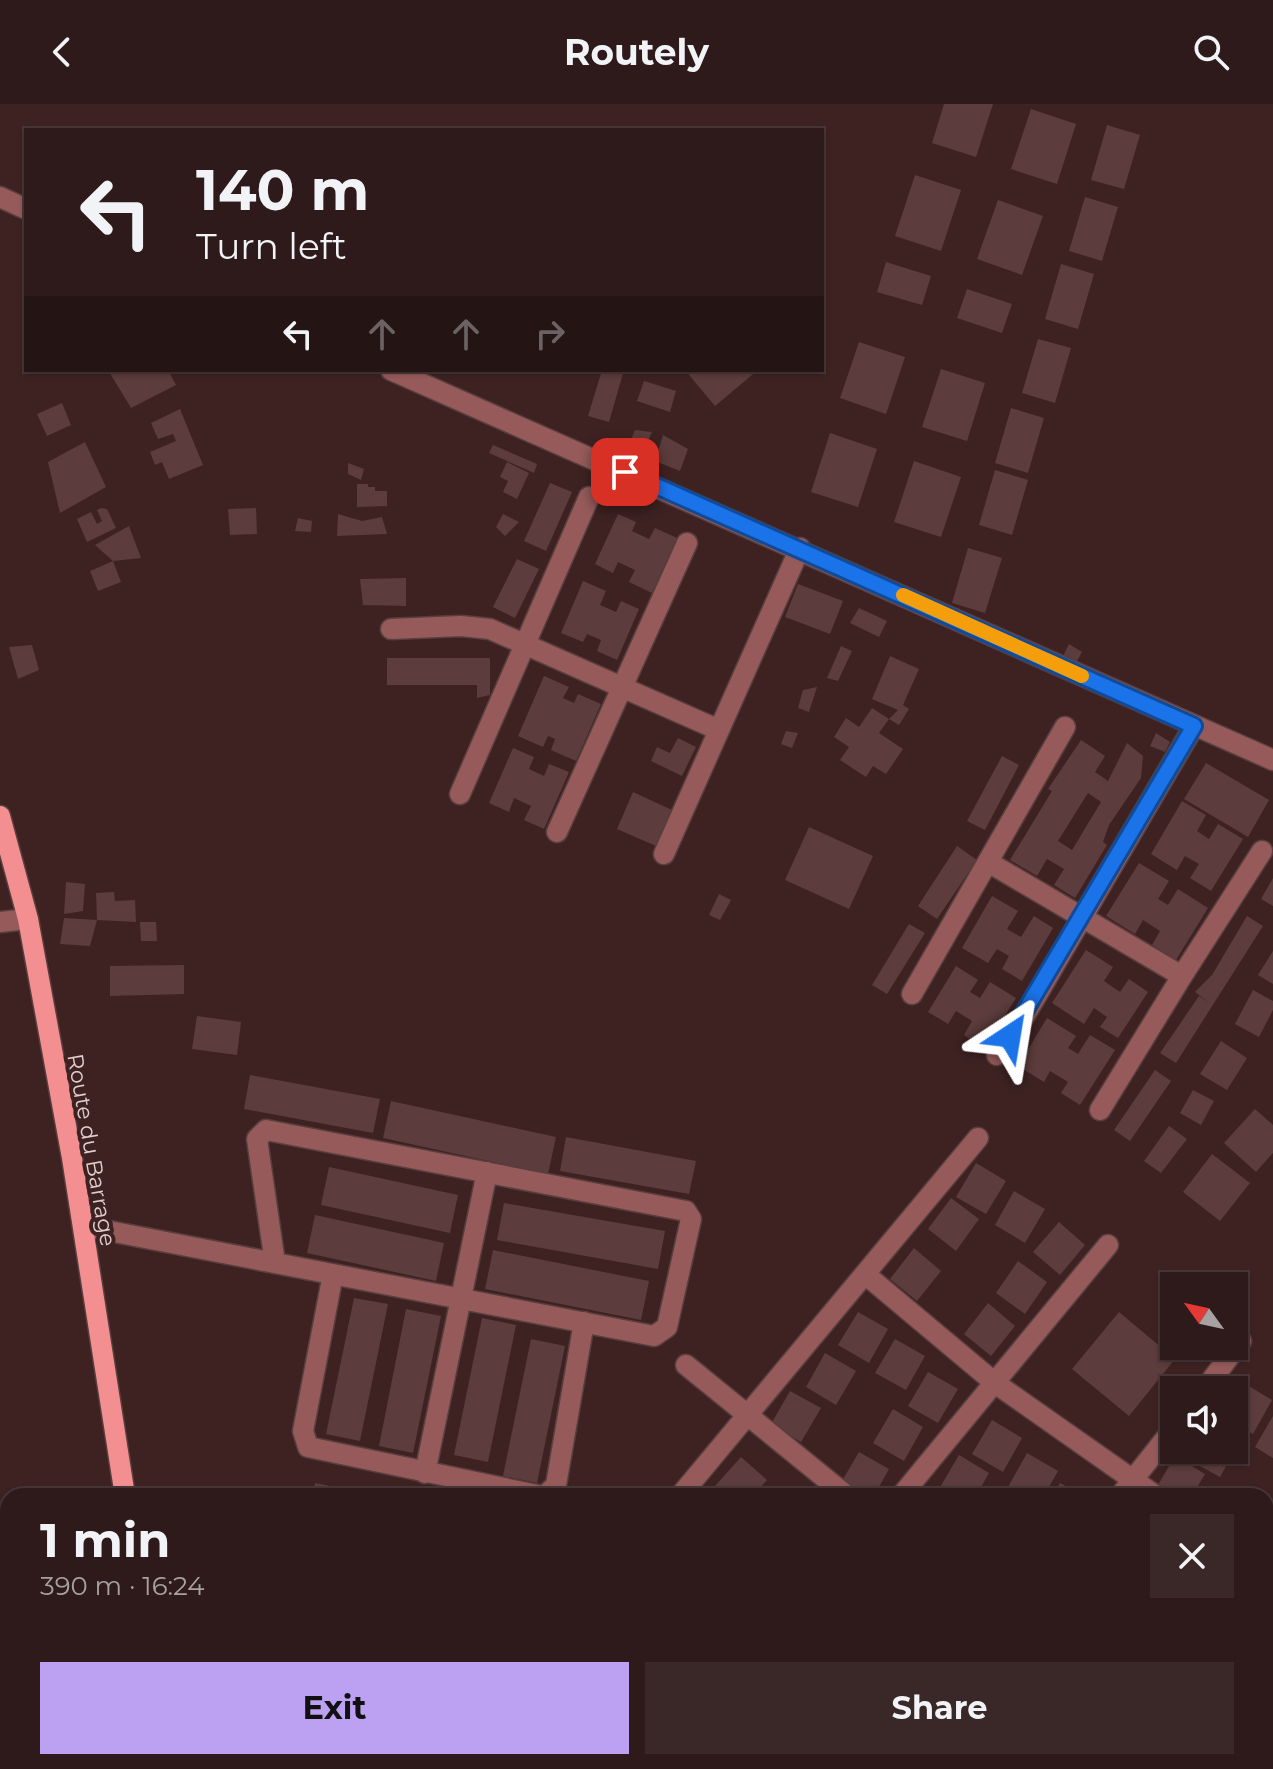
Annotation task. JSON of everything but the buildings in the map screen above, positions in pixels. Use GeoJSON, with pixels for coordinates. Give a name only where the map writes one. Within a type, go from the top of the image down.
{"type":"FeatureCollection","features":[{"type":"Feature","properties":{"kind":"main road","name":"Route du Barrage"},"geometry":{"type":"LineString","coordinates":[[0,816],[28,919],[83,1226],[124,1488]]}},
{"type":"Feature","properties":{"kind":"street"},"geometry":{"type":"LineString","coordinates":[[0,197],[24,208]]}},
{"type":"Feature","properties":{"kind":"street"},"geometry":{"type":"LineString","coordinates":[[396,372],[800,548],[1273,760]]}},
{"type":"Feature","properties":{"kind":"street"},"geometry":{"type":"LineString","coordinates":[[460,794],[589,497]]}},
{"type":"Feature","properties":{"kind":"street"},"geometry":{"type":"LineString","coordinates":[[557,832],[687,543]]}},
{"type":"Feature","properties":{"kind":"street"},"geometry":{"type":"LineString","coordinates":[[664,854],[800,548]]}},
{"type":"Feature","properties":{"kind":"street"},"geometry":{"type":"LineString","coordinates":[[391,629],[479,627],[525,644],[719,730]]}},
{"type":"Feature","properties":{"kind":"street"},"geometry":{"type":"LineString","coordinates":[[997,1055],[1024,1017],[1080,916],[1194,726]]}},
{"type":"Feature","properties":{"kind":"street"},"geometry":{"type":"LineString","coordinates":[[912,994],[1065,727]]}},
{"type":"Feature","properties":{"kind":"street"},"geometry":{"type":"LineString","coordinates":[[1100,1110],[1262,851]]}},
{"type":"Feature","properties":{"kind":"street"},"geometry":{"type":"LineString","coordinates":[[988,862],[1182,976]]}},
{"type":"Feature","properties":{"kind":"street"},"geometry":{"type":"LineString","coordinates":[[0,922],[28,919]]}},
{"type":"Feature","properties":{"kind":"street"},"geometry":{"type":"LineString","coordinates":[[83,1226],[275,1263],[461,1298],[654,1336],[665,1331],[691,1219],[689,1214],[270,1130],[262,1132],[257,1139],[275,1263]]}},
{"type":"Feature","properties":{"kind":"street"},"geometry":{"type":"LineString","coordinates":[[687,1488],[978,1138]]}},
{"type":"Feature","properties":{"kind":"street"},"geometry":{"type":"LineString","coordinates":[[425,1473],[487,1172]]}},
{"type":"Feature","properties":{"kind":"street"},"geometry":{"type":"LineString","coordinates":[[908,1488],[1108,1245]]}},
{"type":"Feature","properties":{"kind":"street"},"geometry":{"type":"LineString","coordinates":[[333,1274],[303,1431],[304,1443],[313,1450],[502,1488]]}},
{"type":"Feature","properties":{"kind":"street"},"geometry":{"type":"LineString","coordinates":[[865,1274],[1125,1488]]}},
{"type":"Feature","properties":{"kind":"street"},"geometry":{"type":"LineString","coordinates":[[552,1488],[556,1485],[584,1322]]}},
{"type":"Feature","properties":{"kind":"street"},"geometry":{"type":"LineString","coordinates":[[1215,1376],[1227,1360]]}},
{"type":"Feature","properties":{"kind":"street"},"geometry":{"type":"LineString","coordinates":[[686,1365],[837,1488]]}},
{"type":"Feature","properties":{"kind":"street"},"geometry":{"type":"LineString","coordinates":[[1127,1488],[1160,1446]]}},
{"type":"Feature","properties":{"kind":"slow traffic"},"geometry":{"type":"LineString","coordinates":[[903,595],[1082,676]]}},
{"type":"Feature","properties":{"kind":"route"},"geometry":{"type":"LineString","coordinates":[[625,472],[1194,726],[1010,1036]]}}]}
